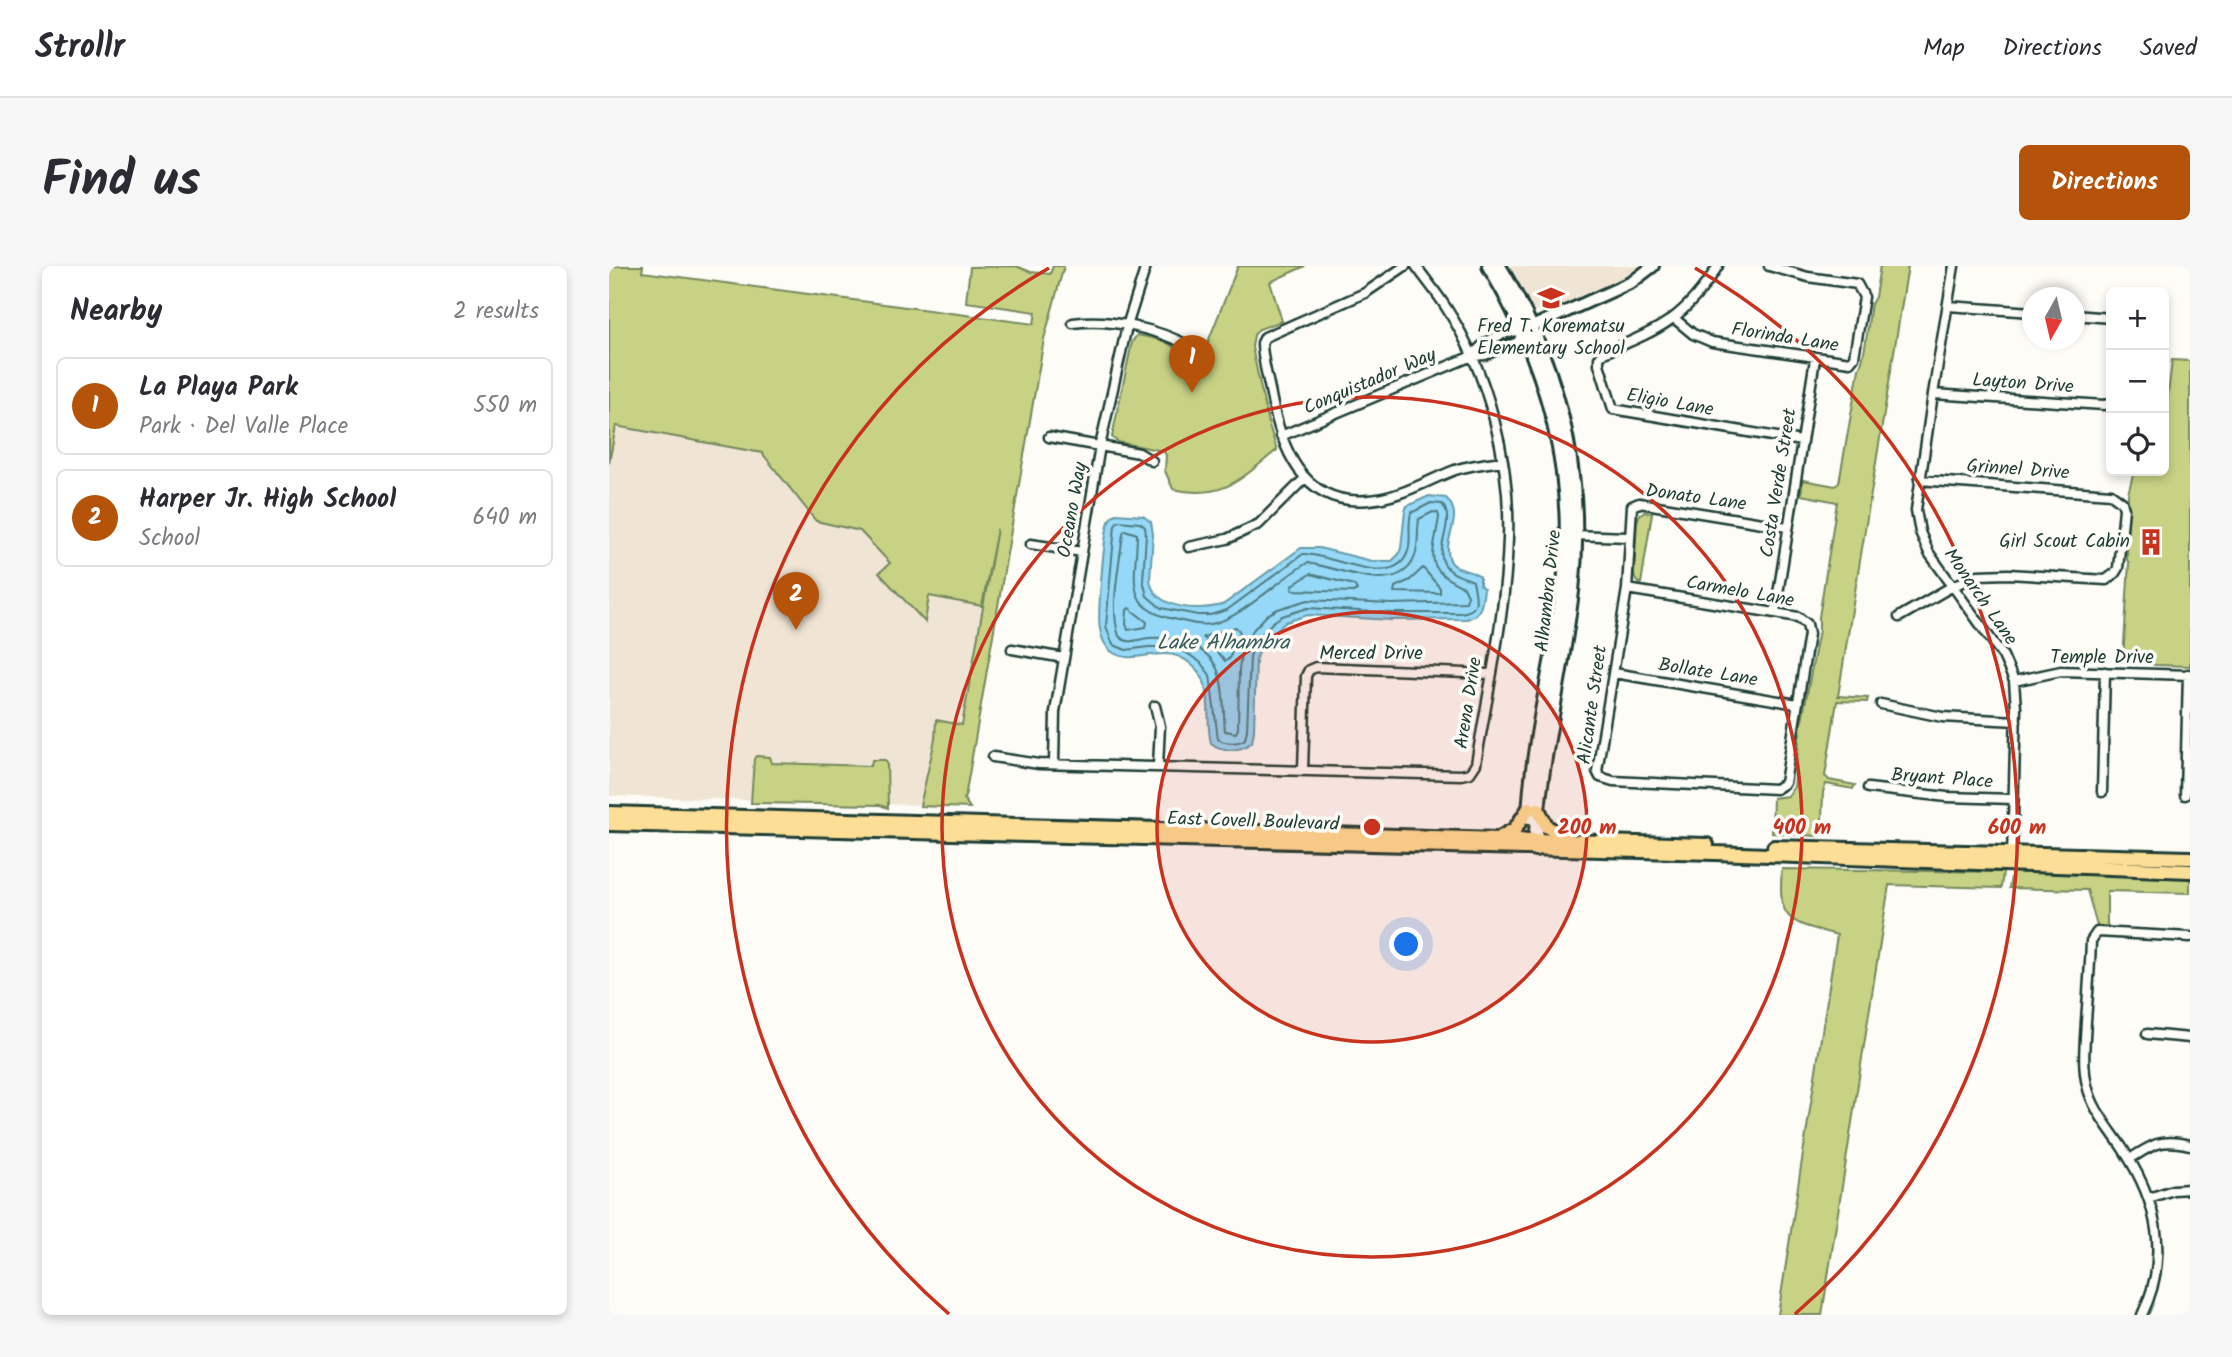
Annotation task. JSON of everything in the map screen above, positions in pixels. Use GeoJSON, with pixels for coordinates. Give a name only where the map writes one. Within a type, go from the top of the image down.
{"type":"FeatureCollection","features":[{"type":"Feature","properties":{"kind":"main road","name":"Alhambra Drive"},"geometry":{"type":"LineString","coordinates":[[1489,266],[1528,328]]}},
{"type":"Feature","properties":{"kind":"main road","name":"Alhambra Drive"},"geometry":{"type":"LineString","coordinates":[[1499,266],[1551,375],[1564,422],[1573,477],[1572,592],[1534,808],[1531,844]]}},
{"type":"Feature","properties":{"kind":"main road"},"geometry":{"type":"LineString","coordinates":[[1500,838],[1515,829],[1534,808],[1547,827],[1576,840]]}},
{"type":"Feature","properties":{"kind":"main road","name":"East Covell Boulevard"},"geometry":{"type":"LineString","coordinates":[[609,813],[1500,838],[1531,844],[1576,840],[2012,859],[2190,871]]}},
{"type":"Feature","properties":{"kind":"main road","name":"East Covell Boulevard"},"geometry":{"type":"LineString","coordinates":[[609,824],[1531,844],[1715,853],[2012,859],[2190,858]]}},
{"type":"Feature","properties":{"kind":"street","name":"Oceano Way"},"geometry":{"type":"LineString","coordinates":[[1054,764],[1055,712],[1100,446],[1126,326],[1146,266]]}},
{"type":"Feature","properties":{"kind":"street"},"geometry":{"type":"LineString","coordinates":[[1405,266],[1365,293],[1265,337],[1262,348],[1276,422],[1289,456],[1305,478],[1321,491],[1355,501],[1389,496],[1457,470],[1503,461]]}},
{"type":"Feature","properties":{"kind":"street","name":"Arena Drive"},"geometry":{"type":"LineString","coordinates":[[993,757],[1054,764],[1461,775],[1470,773],[1476,764],[1505,579],[1508,536],[1503,461],[1485,391],[1472,356],[1448,309],[1416,266]]}},
{"type":"Feature","properties":{"kind":"street"},"geometry":{"type":"LineString","coordinates":[[1528,328],[1632,282],[1653,266]]}},
{"type":"Feature","properties":{"kind":"street","name":"Eligio Lane"},"geometry":{"type":"LineString","coordinates":[[1718,266],[1701,292],[1675,319],[1604,353],[1599,358],[1613,409],[1801,441]]}},
{"type":"Feature","properties":{"kind":"street","name":"Florinda Lane"},"geometry":{"type":"LineString","coordinates":[[1675,319],[1693,334],[1712,342],[1850,362],[1854,357],[1864,297],[1857,284],[1808,277],[1769,266]]}},
{"type":"Feature","properties":{"kind":"street","name":"Monarch Lane"},"geometry":{"type":"LineString","coordinates":[[1954,266],[1916,510],[1920,532],[1929,553],[2003,656],[2014,681],[2016,721],[2012,859]]}},
{"type":"Feature","properties":{"kind":"street"},"geometry":{"type":"LineString","coordinates":[[1948,306],[2022,311]]}},
{"type":"Feature","properties":{"kind":"street"},"geometry":{"type":"LineString","coordinates":[[2085,316],[2106,318]]}},
{"type":"Feature","properties":{"kind":"street"},"geometry":{"type":"LineString","coordinates":[[1073,323],[1097,321],[1126,326],[1176,339],[1193,348]]}},
{"type":"Feature","properties":{"kind":"street","name":"Conquistador Way"},"geometry":{"type":"LineString","coordinates":[[1282,436],[1472,356],[1485,355],[1518,342],[1528,328]]}},
{"type":"Feature","properties":{"kind":"street","name":"Costa Verde Street"},"geometry":{"type":"LineString","coordinates":[[1775,613],[1815,359]]}},
{"type":"Feature","properties":{"kind":"street","name":"Layton Drive"},"geometry":{"type":"LineString","coordinates":[[1933,394],[2106,404]]}},
{"type":"Feature","properties":{"kind":"street"},"geometry":{"type":"LineString","coordinates":[[1049,438],[1139,453],[1152,461]]}},
{"type":"Feature","properties":{"kind":"street"},"geometry":{"type":"LineString","coordinates":[[1189,547],[1227,539],[1259,524],[1305,478]]}},
{"type":"Feature","properties":{"kind":"street","name":"Grinnel Drive"},"geometry":{"type":"LineString","coordinates":[[1919,480],[2105,492],[2122,502],[2124,509],[2119,563],[2116,573],[2106,580],[1991,573],[1951,587]]}},
{"type":"Feature","properties":{"kind":"street","name":"Donato Lane"},"geometry":{"type":"LineString","coordinates":[[1628,537],[1632,506],[1639,503],[1787,527]]}},
{"type":"Feature","properties":{"kind":"street"},"geometry":{"type":"LineString","coordinates":[[1571,535],[1628,537]]}},
{"type":"Feature","properties":{"kind":"street","name":"Alicante Street"},"geometry":{"type":"LineString","coordinates":[[1628,537],[1626,589],[1598,763],[1597,771],[1600,777],[1613,781],[1782,788]]}},
{"type":"Feature","properties":{"kind":"street"},"geometry":{"type":"LineString","coordinates":[[1031,544],[1082,552]]}},
{"type":"Feature","properties":{"kind":"street"},"geometry":{"type":"LineString","coordinates":[[1899,617],[1951,587]]}},
{"type":"Feature","properties":{"kind":"street","name":"Carmelo Lane"},"geometry":{"type":"LineString","coordinates":[[1626,589],[1798,617],[1807,624],[1809,634],[1782,788]]}},
{"type":"Feature","properties":{"kind":"street"},"geometry":{"type":"LineString","coordinates":[[1011,649],[1064,657]]}},
{"type":"Feature","properties":{"kind":"street","name":"Merced Drive"},"geometry":{"type":"LineString","coordinates":[[1303,769],[1306,676],[1309,670],[1316,667],[1490,674]]}},
{"type":"Feature","properties":{"kind":"street"},"geometry":{"type":"LineString","coordinates":[[2102,792],[2105,672]]}},
{"type":"Feature","properties":{"kind":"street","name":"Bollate Lane"},"geometry":{"type":"LineString","coordinates":[[1613,673],[1797,704]]}},
{"type":"Feature","properties":{"kind":"street","name":"Temple Drive"},"geometry":{"type":"LineString","coordinates":[[2014,681],[2047,673],[2189,674]]}},
{"type":"Feature","properties":{"kind":"street"},"geometry":{"type":"LineString","coordinates":[[2185,795],[2189,674]]}},
{"type":"Feature","properties":{"kind":"street"},"geometry":{"type":"LineString","coordinates":[[1881,704],[1941,717],[2016,721]]}},
{"type":"Feature","properties":{"kind":"street"},"geometry":{"type":"LineString","coordinates":[[1155,706],[1160,726],[1158,766]]}},
{"type":"Feature","properties":{"kind":"street","name":"Bryant Place"},"geometry":{"type":"LineString","coordinates":[[1867,788],[1947,797],[2013,799]]}},
{"type":"Feature","properties":{"kind":"street"},"geometry":{"type":"LineString","coordinates":[[2142,1315],[2157,1271],[2157,1227],[2150,1198],[2130,1159],[2093,1104],[2085,1072],[2091,941],[2097,932],[2190,937]]}},
{"type":"Feature","properties":{"kind":"street"},"geometry":{"type":"LineString","coordinates":[[2147,1034],[2190,1038]]}},
{"type":"Feature","properties":{"kind":"street"},"geometry":{"type":"LineString","coordinates":[[2130,1159],[2159,1142],[2173,1141],[2190,1145]]}},
{"type":"Feature","properties":{"kind":"street"},"geometry":{"type":"LineString","coordinates":[[2150,1198],[2173,1190],[2190,1189]]}},
{"type":"Feature","properties":{"kind":"shaded area","name":"Fred T. Korematsu Elementary School"},"geometry":{"type":"Polygon","coordinates":[[[1508,266],[1642,266],[1622,278],[1542,313],[1532,309],[1508,266]]]}},
{"type":"Feature","properties":{"kind":"shaded area"},"geometry":{"type":"Polygon","coordinates":[[[642,272],[1034,324],[952,806],[609,796],[609,463],[642,272]]]}},
{"type":"Feature","properties":{"kind":"green space"},"geometry":{"type":"Polygon","coordinates":[[[609,266],[643,266],[642,272],[1034,324],[1036,312],[966,302],[970,267],[1016,266],[1031,272],[1050,274],[1053,266],[1064,266],[1044,339],[964,799],[970,808],[920,806],[935,739],[936,720],[962,725],[997,529],[982,606],[929,596],[925,622],[879,573],[890,563],[860,531],[816,521],[762,453],[616,426],[609,463],[609,266]]]}},
{"type":"Feature","properties":{"kind":"green space"},"geometry":{"type":"Polygon","coordinates":[[[1238,266],[1305,266],[1270,282],[1282,321],[1259,329],[1254,335],[1252,347],[1268,422],[1277,450],[1230,485],[1205,492],[1173,489],[1165,471],[1166,455],[1163,451],[1118,442],[1112,437],[1132,342],[1137,335],[1159,340],[1171,345],[1186,362],[1203,361],[1238,266]]]}},
{"type":"Feature","properties":{"kind":"green space"},"geometry":{"type":"Polygon","coordinates":[[[1880,266],[1908,266],[1838,696],[1868,698],[1867,702],[1837,701],[1825,776],[1829,780],[1855,785],[1853,789],[1826,784],[1822,820],[1833,831],[1818,836],[1772,833],[1773,798],[1788,796],[1794,787],[1800,731],[1819,630],[1837,502],[1801,495],[1803,480],[1835,486],[1839,483],[1880,266]]]}},
{"type":"Feature","properties":{"kind":"green space"},"geometry":{"type":"Polygon","coordinates":[[[2172,360],[2190,361],[2190,666],[2155,665],[2123,660],[2129,563],[2128,494],[2133,476],[2169,476],[2169,386],[2172,360]]]}},
{"type":"Feature","properties":{"kind":"green space"},"geometry":{"type":"Polygon","coordinates":[[[1644,512],[1652,513],[1641,584],[1636,581],[1634,575],[1637,521],[1644,512]]]}},
{"type":"Feature","properties":{"kind":"green space"},"geometry":{"type":"Polygon","coordinates":[[[756,756],[770,757],[772,763],[871,766],[872,760],[885,760],[888,808],[880,805],[751,803],[756,756]]]}},
{"type":"Feature","properties":{"kind":"green space"},"geometry":{"type":"Polygon","coordinates":[[[1782,869],[2003,872],[2001,888],[1889,885],[1822,1315],[1778,1315],[1837,935],[1808,927],[1790,917],[1782,900],[1782,869]]]}},
{"type":"Feature","properties":{"kind":"green space"},"geometry":{"type":"Polygon","coordinates":[[[2012,872],[2190,877],[2190,893],[2107,891],[2107,928],[2097,926],[2087,890],[2009,888],[2012,872]]]}},
{"type":"Feature","properties":{"kind":"water","name":"Lake Alhambra"},"geometry":{"type":"Polygon","coordinates":[[[1429,496],[1446,498],[1452,506],[1454,522],[1448,554],[1454,565],[1480,577],[1480,585],[1484,589],[1478,612],[1466,619],[1391,620],[1308,615],[1286,622],[1265,640],[1256,659],[1254,731],[1252,742],[1243,748],[1226,749],[1211,743],[1206,686],[1197,670],[1186,660],[1164,654],[1122,656],[1112,652],[1104,642],[1099,621],[1103,558],[1109,520],[1116,514],[1143,516],[1151,522],[1153,534],[1150,579],[1153,589],[1160,597],[1179,606],[1203,608],[1224,604],[1301,548],[1319,548],[1372,561],[1392,561],[1401,548],[1407,506],[1429,496]]]}},
{"type":"Feature","properties":{"kind":"place","name":"Fred T. Korematsu Elementary School"},"geometry":{"type":"Point","coordinates":[1551,298]}},
{"type":"Feature","properties":{"kind":"place","name":"La Playa Park"},"geometry":{"type":"Point","coordinates":[1192,393]}},
{"type":"Feature","properties":{"kind":"place","name":"Girl Scout Cabin"},"geometry":{"type":"Point","coordinates":[2151,542]}},
{"type":"Feature","properties":{"kind":"place","name":"Harper Jr. High School"},"geometry":{"type":"Point","coordinates":[796,630]}}]}
